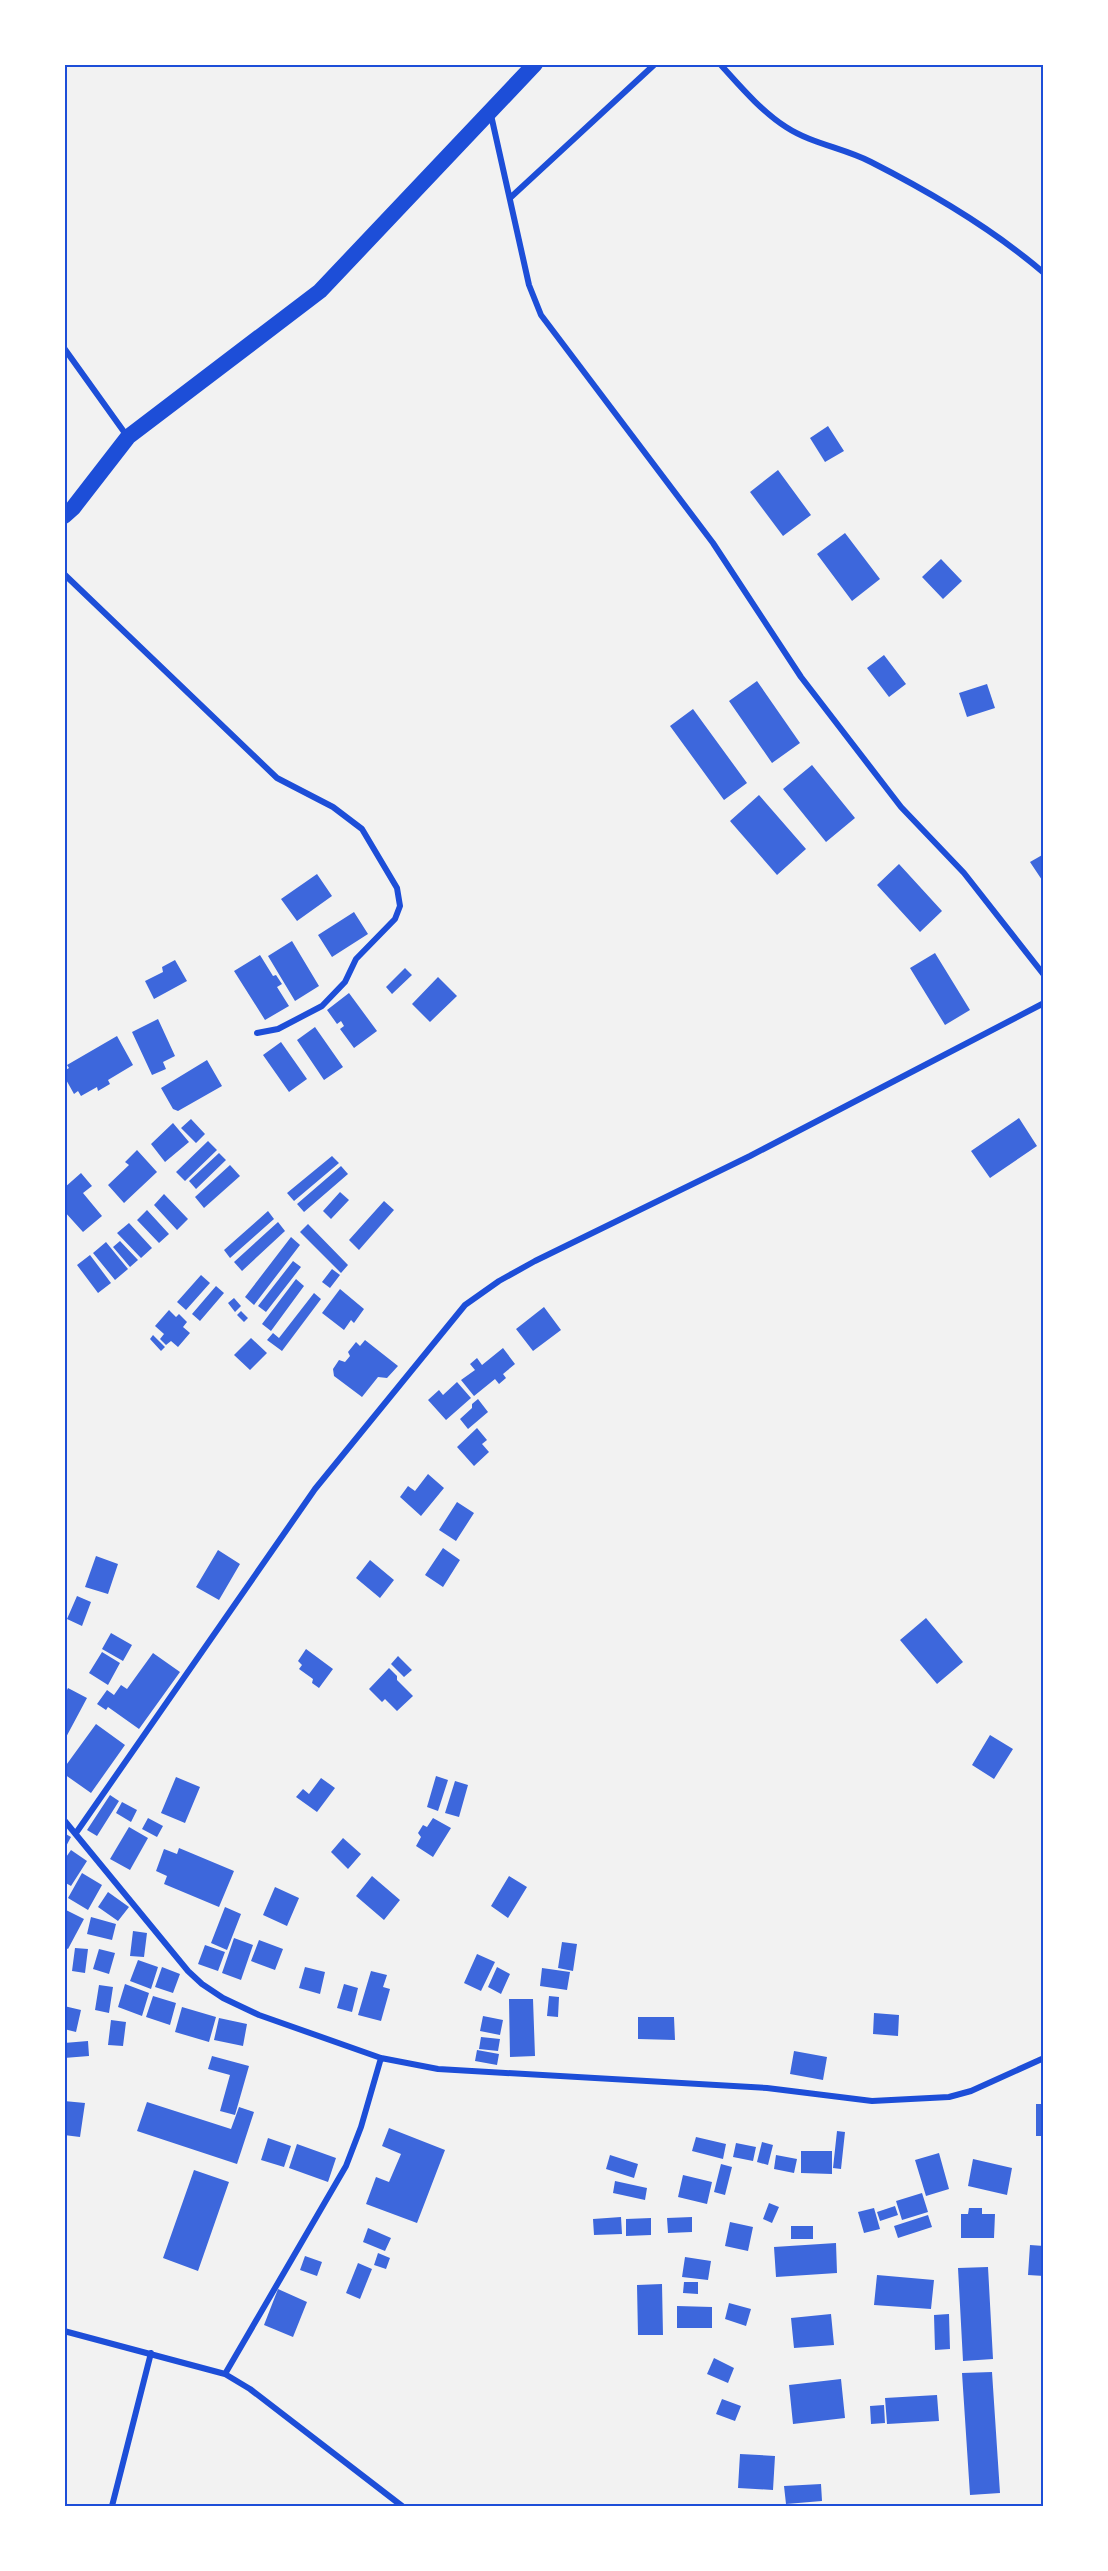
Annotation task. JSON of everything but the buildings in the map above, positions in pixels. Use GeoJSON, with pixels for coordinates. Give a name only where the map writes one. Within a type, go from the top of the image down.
{"type":"FeatureCollection","features":[{"type":"Feature","properties":{"kind":"highway"},"geometry":{"type":"LineString","coordinates":[[64,516],[73,508],[128,437],[320,291],[535,64]]}},
{"type":"Feature","properties":{"kind":"street"},"geometry":{"type":"LineString","coordinates":[[510,198],[655,64]]}},
{"type":"Feature","properties":{"kind":"street"},"geometry":{"type":"LineString","coordinates":[[720,64],[757,103],[786,127],[813,140],[870,161],[990,231],[1044,273]]}},
{"type":"Feature","properties":{"kind":"street"},"geometry":{"type":"LineString","coordinates":[[491,111],[529,285],[541,315],[712,543],[801,677],[901,807],[964,873],[1044,975]]}},
{"type":"Feature","properties":{"kind":"street"},"geometry":{"type":"LineString","coordinates":[[64,348],[128,437]]}},
{"type":"Feature","properties":{"kind":"street"},"geometry":{"type":"LineString","coordinates":[[64,574],[277,778],[333,807],[363,830],[397,888],[400,906],[395,919],[356,959],[345,982],[322,1006],[278,1029],[257,1034]]}},
{"type":"Feature","properties":{"kind":"street"},"geometry":{"type":"LineString","coordinates":[[76,1833],[315,1489],[465,1305],[499,1281],[534,1261],[750,1156],[1044,1003]]}},
{"type":"Feature","properties":{"kind":"street"},"geometry":{"type":"LineString","coordinates":[[64,1820],[188,1971],[202,1984],[223,1998],[259,2015],[381,2058],[438,2069],[766,2088],[872,2101],[950,2097],[971,2091],[1044,2058]]}},
{"type":"Feature","properties":{"kind":"street"},"geometry":{"type":"LineString","coordinates":[[225,2374],[346,2166],[361,2127],[381,2058]]}},
{"type":"Feature","properties":{"kind":"street"},"geometry":{"type":"LineString","coordinates":[[64,2331],[225,2374],[250,2389],[402,2506]]}},
{"type":"Feature","properties":{"kind":"street"},"geometry":{"type":"LineString","coordinates":[[112,2506],[151,2353]]}}]}
